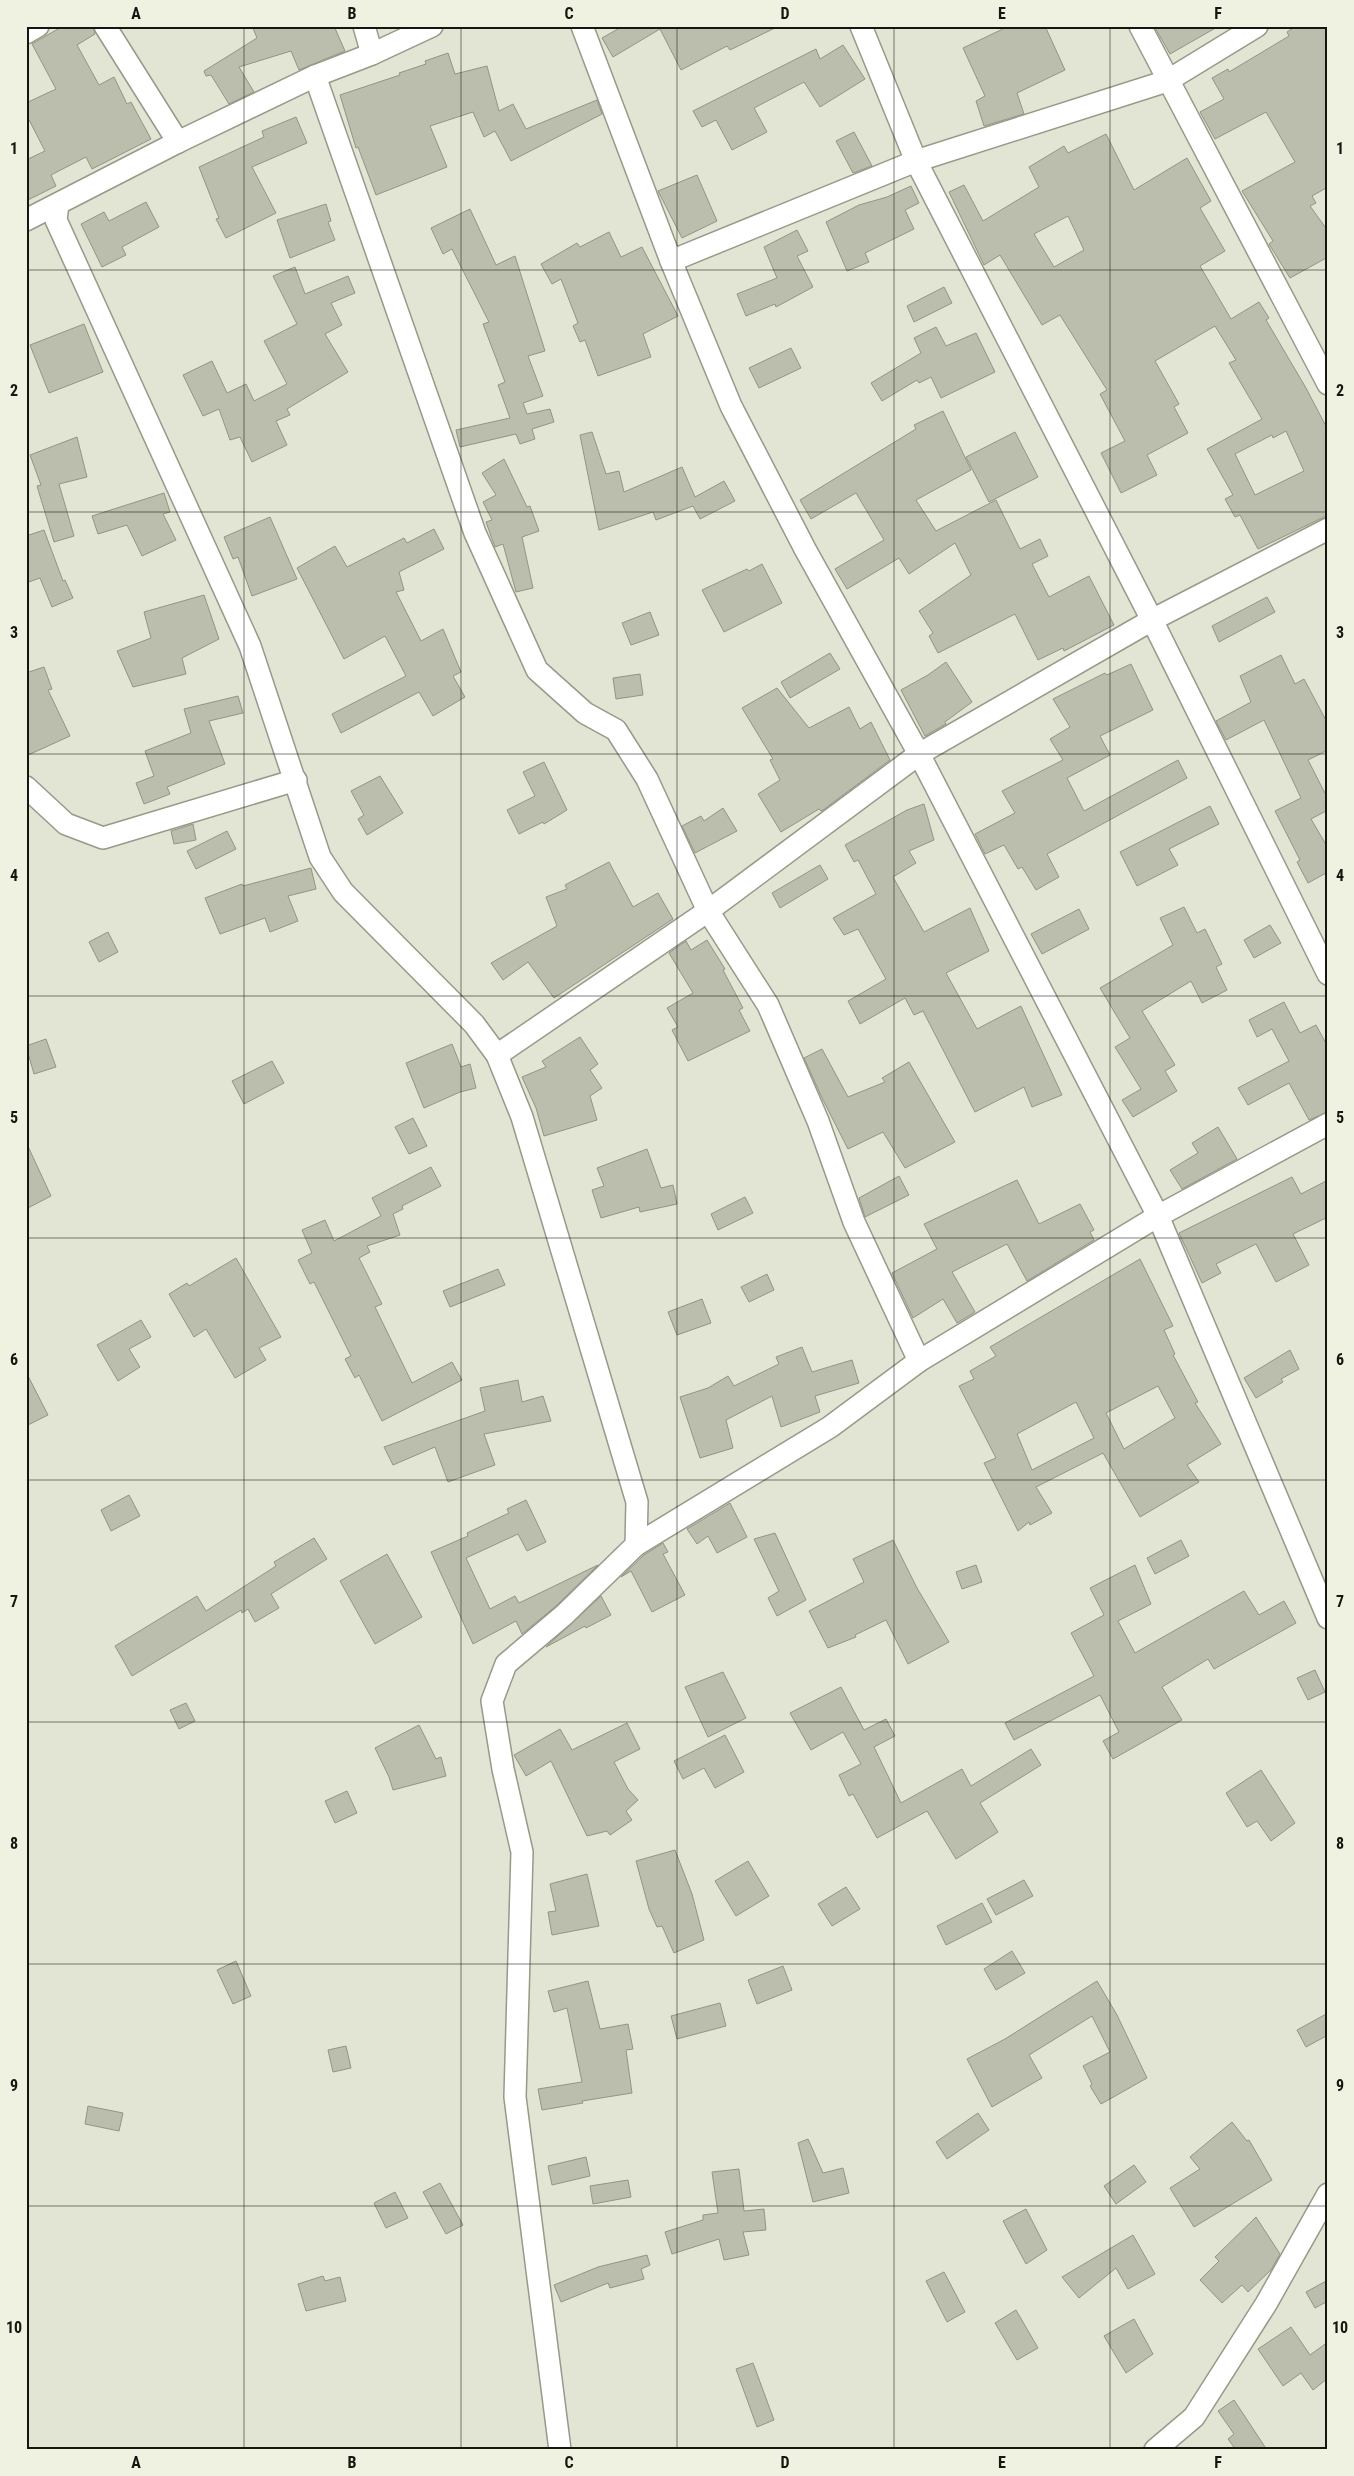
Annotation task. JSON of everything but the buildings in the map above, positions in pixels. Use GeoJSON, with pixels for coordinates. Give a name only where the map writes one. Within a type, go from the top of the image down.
{"type":"FeatureCollection","features":[{"type":"Feature","properties":{"kind":"street"},"geometry":{"type":"LineString","coordinates":[[26,33],[38,26]]}},
{"type":"Feature","properties":{"kind":"street"},"geometry":{"type":"LineString","coordinates":[[105,26],[178,142]]}},
{"type":"Feature","properties":{"kind":"street"},"geometry":{"type":"LineString","coordinates":[[364,26],[372,54]]}},
{"type":"Feature","properties":{"kind":"street"},"geometry":{"type":"LineString","coordinates":[[26,220],[178,142],[314,76],[372,54],[432,26]]}},
{"type":"Feature","properties":{"kind":"street"},"geometry":{"type":"LineString","coordinates":[[582,26],[671,261],[731,406],[805,550],[919,754],[1158,1216],[1328,1618]]}},
{"type":"Feature","properties":{"kind":"street"},"geometry":{"type":"LineString","coordinates":[[861,26],[916,161],[1152,620],[1328,974]]}},
{"type":"Feature","properties":{"kind":"street"},"geometry":{"type":"LineString","coordinates":[[1140,26],[1167,81],[1328,384]]}},
{"type":"Feature","properties":{"kind":"street"},"geometry":{"type":"LineString","coordinates":[[671,261],[916,161],[1167,81],[1257,26]]}},
{"type":"Feature","properties":{"kind":"street"},"geometry":{"type":"LineString","coordinates":[[314,76],[475,533],[537,670],[585,713],[616,730],[647,779],[708,911],[768,1005],[818,1121],[854,1222],[919,1361]]}},
{"type":"Feature","properties":{"kind":"street"},"geometry":{"type":"LineString","coordinates":[[58,204],[56,220],[250,646],[320,857],[343,892],[474,1024],[497,1055],[522,1116],[637,1502],[636,1545]]}},
{"type":"Feature","properties":{"kind":"street"},"geometry":{"type":"LineString","coordinates":[[497,1055],[708,911],[919,754],[1152,620],[1328,528]]}},
{"type":"Feature","properties":{"kind":"street"},"geometry":{"type":"LineString","coordinates":[[26,787],[66,824],[103,838],[296,780]]}},
{"type":"Feature","properties":{"kind":"street"},"geometry":{"type":"LineString","coordinates":[[560,2450],[515,2097],[522,1852],[503,1769],[492,1701],[506,1664],[564,1615],[636,1545],[830,1427],[919,1361],[1158,1216],[1328,1124]]}},
{"type":"Feature","properties":{"kind":"street"},"geometry":{"type":"LineString","coordinates":[[1155,2450],[1194,2418],[1266,2304],[1328,2194]]}}]}
